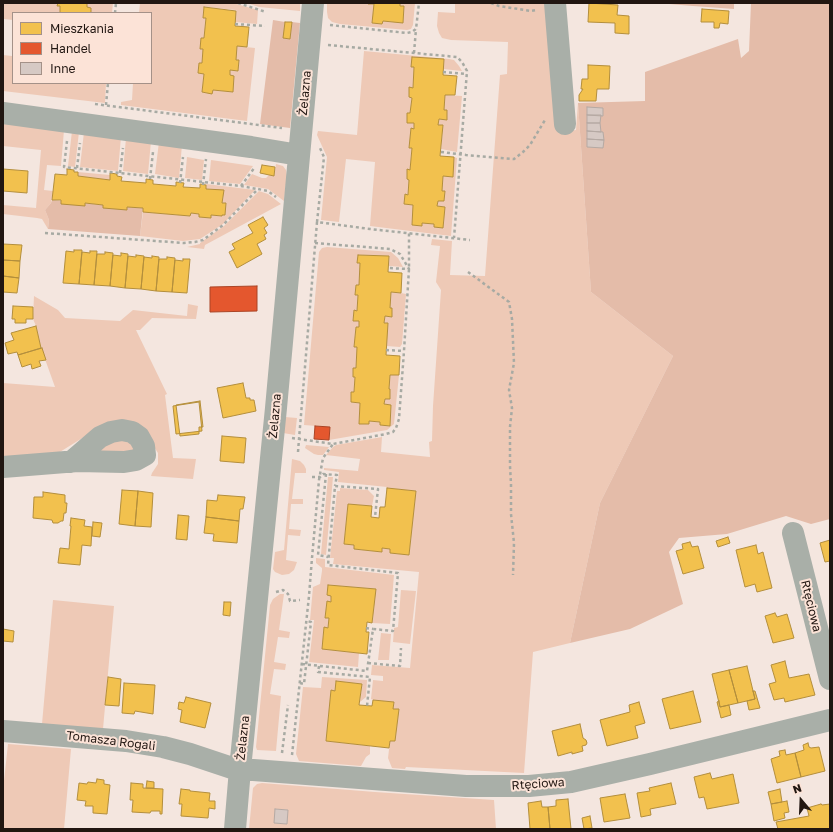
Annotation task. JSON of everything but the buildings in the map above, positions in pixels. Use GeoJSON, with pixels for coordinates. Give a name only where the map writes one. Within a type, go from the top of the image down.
{"type":"FeatureCollection","features":[{"type":"Feature","properties":{"kind":"street","name":"Żelazna"},"geometry":{"type":"LineString","coordinates":[[235,829],[313,3]]}},
{"type":"Feature","properties":{"kind":"street"},"geometry":{"type":"LineString","coordinates":[[555,4],[564,118]]}},
{"type":"Feature","properties":{"kind":"street"},"geometry":{"type":"LineString","coordinates":[[3,113],[155,133],[299,155]]}},
{"type":"Feature","properties":{"kind":"street"},"geometry":{"type":"LineString","coordinates":[[3,467],[71,462]]}},
{"type":"Feature","properties":{"kind":"street","name":"Rtęciowa"},"geometry":{"type":"LineString","coordinates":[[793,532],[830,679]]}},
{"type":"Feature","properties":{"kind":"street","name":"Rtęciowa"},"geometry":{"type":"LineString","coordinates":[[240,769],[466,786],[529,786],[571,782],[830,720]]}},
{"type":"Feature","properties":{"kind":"street","name":"Tomasza Rogali"},"geometry":{"type":"LineString","coordinates":[[3,731],[126,741],[163,747],[232,768],[240,769]]}},
{"type":"Feature","properties":{"kind":"path"},"geometry":{"type":"LineString","coordinates":[[238,3],[266,12]]}},
{"type":"Feature","properties":{"kind":"path"},"geometry":{"type":"LineString","coordinates":[[414,53],[419,3]]}},
{"type":"Feature","properties":{"kind":"path"},"geometry":{"type":"LineString","coordinates":[[491,3],[499,6],[531,11],[555,4]]}},
{"type":"Feature","properties":{"kind":"path"},"geometry":{"type":"LineString","coordinates":[[235,24],[265,26]]}},
{"type":"Feature","properties":{"kind":"path"},"geometry":{"type":"LineString","coordinates":[[323,24],[408,33],[416,29]]}},
{"type":"Feature","properties":{"kind":"path"},"geometry":{"type":"LineString","coordinates":[[322,45],[457,57],[462,62],[467,71],[454,238]]}},
{"type":"Feature","properties":{"kind":"path"},"geometry":{"type":"LineString","coordinates":[[443,72],[466,74]]}},
{"type":"Feature","properties":{"kind":"path"},"geometry":{"type":"LineString","coordinates":[[106,105],[108,84]]}},
{"type":"Feature","properties":{"kind":"path"},"geometry":{"type":"LineString","coordinates":[[90,103],[285,129]]}},
{"type":"Feature","properties":{"kind":"path"},"geometry":{"type":"LineString","coordinates":[[441,152],[514,159],[530,145],[544,121],[550,116],[564,118]]}},
{"type":"Feature","properties":{"kind":"path"},"geometry":{"type":"LineString","coordinates":[[76,123],[77,168]]}},
{"type":"Feature","properties":{"kind":"path"},"geometry":{"type":"LineString","coordinates":[[76,123],[64,167],[150,178],[241,186],[268,191],[280,200]]}},
{"type":"Feature","properties":{"kind":"path"},"geometry":{"type":"LineString","coordinates":[[120,173],[124,129]]}},
{"type":"Feature","properties":{"kind":"path"},"geometry":{"type":"LineString","coordinates":[[150,178],[155,133]]}},
{"type":"Feature","properties":{"kind":"path"},"geometry":{"type":"LineString","coordinates":[[180,181],[184,138]]}},
{"type":"Feature","properties":{"kind":"path"},"geometry":{"type":"LineString","coordinates":[[203,183],[208,141]]}},
{"type":"Feature","properties":{"kind":"path"},"geometry":{"type":"LineString","coordinates":[[46,234],[184,243],[195,242],[203,240],[223,225],[258,189]]}},
{"type":"Feature","properties":{"kind":"path"},"geometry":{"type":"LineString","coordinates":[[298,452],[317,222],[470,240]]}},
{"type":"Feature","properties":{"kind":"path"},"geometry":{"type":"LineString","coordinates":[[273,436],[333,444],[393,432],[399,419],[410,270],[409,233]]}},
{"type":"Feature","properties":{"kind":"path"},"geometry":{"type":"LineString","coordinates":[[315,243],[390,249],[400,254],[410,270]]}},
{"type":"Feature","properties":{"kind":"path"},"geometry":{"type":"LineString","coordinates":[[388,268],[410,270]]}},
{"type":"Feature","properties":{"kind":"path"},"geometry":{"type":"LineString","coordinates":[[468,272],[509,302],[512,319],[514,363],[509,390],[512,408],[510,427],[510,466],[511,514],[514,543],[512,575]]}},
{"type":"Feature","properties":{"kind":"path"},"geometry":{"type":"LineString","coordinates":[[386,350],[404,351]]}},
{"type":"Feature","properties":{"kind":"path"},"geometry":{"type":"LineString","coordinates":[[292,752],[307,622],[320,477],[323,458],[333,444]]}},
{"type":"Feature","properties":{"kind":"path"},"geometry":{"type":"LineString","coordinates":[[312,477],[320,477],[323,474],[337,475],[328,565],[398,573],[393,631],[366,628]]}},
{"type":"Feature","properties":{"kind":"path"},"geometry":{"type":"LineString","coordinates":[[326,474],[318,555],[328,557]]}},
{"type":"Feature","properties":{"kind":"path"},"geometry":{"type":"LineString","coordinates":[[335,486],[378,489],[375,517]]}},
{"type":"Feature","properties":{"kind":"path"},"geometry":{"type":"LineString","coordinates":[[272,596],[277,591],[283,590],[288,594],[290,601],[300,600]]}},
{"type":"Feature","properties":{"kind":"path"},"geometry":{"type":"LineString","coordinates":[[300,684],[304,684],[312,622],[307,622]]}},
{"type":"Feature","properties":{"kind":"path"},"geometry":{"type":"LineString","coordinates":[[302,664],[366,671],[373,629]]}},
{"type":"Feature","properties":{"kind":"path"},"geometry":{"type":"LineString","coordinates":[[368,663],[400,666],[401,648]]}},
{"type":"Feature","properties":{"kind":"path"},"geometry":{"type":"LineString","coordinates":[[319,666],[318,672],[370,677],[367,706]]}},
{"type":"Feature","properties":{"kind":"path"},"geometry":{"type":"LineString","coordinates":[[282,757],[288,705]]}},
{"type":"Feature","properties":{"kind":"shaded area"},"geometry":{"type":"Polygon","coordinates":[[[3,3],[58,3],[58,6],[60,6],[60,12],[12,12],[12,20],[3,19],[3,3]]]}},
{"type":"Feature","properties":{"kind":"shaded area"},"geometry":{"type":"Polygon","coordinates":[[[87,3],[113,3],[112,12],[91,12],[91,8],[87,7],[87,3]]]}},
{"type":"Feature","properties":{"kind":"shaded area"},"geometry":{"type":"Polygon","coordinates":[[[140,3],[233,3],[258,10],[257,24],[235,22],[236,10],[204,7],[203,18],[206,18],[202,63],[199,63],[198,73],[204,74],[202,92],[212,93],[213,90],[233,92],[234,76],[230,75],[230,70],[238,71],[239,61],[236,60],[237,46],[255,48],[247,121],[121,105],[121,102],[132,100],[133,84],[152,84],[152,12],[139,12],[140,3]]]}},
{"type":"Feature","properties":{"kind":"shaded area"},"geometry":{"type":"Polygon","coordinates":[[[247,3],[300,3],[300,11],[259,7],[247,3]]]}},
{"type":"Feature","properties":{"kind":"shaded area"},"geometry":{"type":"Polygon","coordinates":[[[327,3],[374,4],[372,23],[382,24],[383,21],[403,22],[404,6],[400,6],[400,3],[415,3],[413,25],[411,29],[407,30],[332,22],[328,18],[327,3]]]}},
{"type":"Feature","properties":{"kind":"shaded area"},"geometry":{"type":"Polygon","coordinates":[[[455,3],[549,3],[558,132],[576,130],[578,103],[591,292],[673,356],[600,503],[570,643],[533,652],[524,773],[406,767],[405,769],[392,768],[388,758],[390,741],[395,741],[399,709],[393,709],[394,702],[371,699],[373,680],[383,681],[383,676],[371,675],[372,665],[410,668],[419,572],[333,564],[334,558],[330,558],[337,491],[340,491],[340,488],[368,490],[374,496],[372,506],[348,504],[344,544],[354,545],[354,549],[382,552],[382,548],[390,549],[390,553],[409,555],[416,491],[338,482],[339,472],[324,470],[324,468],[358,471],[360,459],[326,455],[336,445],[382,437],[381,452],[430,457],[429,442],[432,441],[441,290],[436,282],[440,246],[431,245],[432,239],[452,241],[450,275],[485,276],[500,75],[507,74],[508,42],[451,40],[442,38],[437,26],[438,12],[455,13],[455,3]]]}},
{"type":"Feature","properties":{"kind":"shaded area"},"geometry":{"type":"Polygon","coordinates":[[[657,3],[734,3],[734,9],[693,6],[657,3]]]}},
{"type":"Feature","properties":{"kind":"shaded area"},"geometry":{"type":"Polygon","coordinates":[[[751,3],[830,3],[830,519],[811,524],[786,516],[727,534],[679,538],[669,552],[683,604],[630,629],[570,643],[600,503],[673,356],[591,292],[578,103],[645,101],[645,72],[738,39],[741,58],[749,51],[751,3]]]}},
{"type":"Feature","properties":{"kind":"shaded area"},"geometry":{"type":"Polygon","coordinates":[[[273,20],[285,22],[284,38],[290,39],[292,22],[300,23],[290,128],[260,124],[273,20]]]}},
{"type":"Feature","properties":{"kind":"shaded area"},"geometry":{"type":"Polygon","coordinates":[[[364,51],[449,59],[454,60],[462,71],[443,69],[444,59],[412,57],[414,67],[413,88],[409,88],[409,97],[412,98],[410,113],[407,113],[407,122],[414,123],[414,129],[411,129],[409,148],[412,148],[410,170],[407,170],[407,179],[409,180],[408,195],[406,194],[404,204],[413,205],[412,225],[422,226],[422,223],[434,224],[434,227],[443,227],[445,207],[437,206],[438,201],[444,201],[445,191],[442,191],[443,176],[453,177],[454,157],[457,158],[451,236],[370,226],[375,162],[346,159],[339,222],[321,220],[327,157],[317,135],[318,131],[357,135],[364,51]]]}},
{"type":"Feature","properties":{"kind":"shaded area"},"geometry":{"type":"Polygon","coordinates":[[[3,55],[12,56],[12,84],[106,84],[105,103],[3,91],[3,55]]]}},
{"type":"Feature","properties":{"kind":"shaded area"},"geometry":{"type":"Polygon","coordinates":[[[445,95],[462,96],[457,152],[441,149],[443,126],[438,125],[439,119],[447,120],[447,110],[444,110],[445,95]]]}},
{"type":"Feature","properties":{"kind":"shaded area"},"geometry":{"type":"Polygon","coordinates":[[[3,122],[64,130],[61,166],[47,165],[44,190],[53,191],[51,203],[45,210],[49,220],[48,229],[42,219],[3,214],[3,205],[36,208],[41,150],[3,146],[3,122]]]}},
{"type":"Feature","properties":{"kind":"shaded area"},"geometry":{"type":"Polygon","coordinates":[[[72,131],[79,132],[75,167],[68,166],[72,131]]]}},
{"type":"Feature","properties":{"kind":"shaded area"},"geometry":{"type":"Polygon","coordinates":[[[84,132],[121,137],[118,171],[80,167],[84,132]]]}},
{"type":"Feature","properties":{"kind":"shaded area"},"geometry":{"type":"Polygon","coordinates":[[[126,138],[151,141],[148,174],[123,171],[126,138]]]}},
{"type":"Feature","properties":{"kind":"shaded area"},"geometry":{"type":"Polygon","coordinates":[[[159,142],[182,145],[179,178],[155,174],[159,142]]]}},
{"type":"Feature","properties":{"kind":"shaded area"},"geometry":{"type":"Polygon","coordinates":[[[187,157],[204,160],[202,180],[185,178],[187,157]]]}},
{"type":"Feature","properties":{"kind":"shaded area"},"geometry":{"type":"Polygon","coordinates":[[[211,160],[253,166],[240,184],[209,181],[211,160]]]}},
{"type":"Feature","properties":{"kind":"shaded area"},"geometry":{"type":"Polygon","coordinates":[[[276,164],[283,166],[286,170],[287,176],[284,201],[268,189],[244,185],[252,174],[262,178],[266,178],[269,175],[274,176],[276,164]]]}},
{"type":"Feature","properties":{"kind":"shaded area"},"geometry":{"type":"Polygon","coordinates":[[[78,172],[110,175],[110,180],[78,176],[78,172]]]}},
{"type":"Feature","properties":{"kind":"shaded area"},"geometry":{"type":"Polygon","coordinates":[[[206,184],[255,190],[223,224],[200,239],[183,241],[140,236],[143,212],[190,216],[191,213],[199,214],[199,217],[211,218],[211,215],[225,215],[226,203],[222,203],[223,191],[206,189],[206,184]]]}},
{"type":"Feature","properties":{"kind":"shaded area"},"geometry":{"type":"Polygon","coordinates":[[[259,191],[268,194],[281,204],[205,245],[204,249],[187,247],[200,244],[224,226],[259,191]]]}},
{"type":"Feature","properties":{"kind":"shaded area"},"geometry":{"type":"Polygon","coordinates":[[[52,200],[127,209],[127,207],[143,208],[140,236],[48,229],[49,220],[45,210],[52,200]]]}},
{"type":"Feature","properties":{"kind":"shaded area"},"geometry":{"type":"Polygon","coordinates":[[[327,247],[391,252],[398,258],[403,267],[389,266],[389,256],[358,255],[357,263],[360,263],[359,285],[356,285],[355,295],[358,295],[357,311],[354,311],[353,320],[359,321],[359,327],[356,327],[354,347],[357,347],[356,368],[353,368],[353,376],[355,377],[354,392],[351,392],[351,402],[360,403],[359,424],[368,424],[369,421],[380,422],[380,425],[390,426],[391,405],[384,404],[385,399],[390,399],[390,375],[399,375],[394,424],[387,430],[329,440],[329,427],[304,425],[319,252],[322,248],[327,247]]]}},
{"type":"Feature","properties":{"kind":"shaded area"},"geometry":{"type":"Polygon","coordinates":[[[391,292],[406,294],[402,344],[400,347],[386,346],[384,323],[385,316],[392,317],[392,308],[390,308],[391,292]]]}},
{"type":"Feature","properties":{"kind":"shaded area"},"geometry":{"type":"Polygon","coordinates":[[[34,296],[58,310],[65,318],[120,321],[133,310],[187,316],[188,304],[198,306],[196,319],[152,318],[140,330],[136,330],[167,394],[165,395],[173,458],[196,459],[193,479],[151,476],[158,464],[158,453],[145,433],[92,432],[55,455],[3,463],[3,383],[55,387],[41,348],[33,319],[34,296]]]}},
{"type":"Feature","properties":{"kind":"shaded area"},"geometry":{"type":"Polygon","coordinates":[[[285,417],[297,418],[295,435],[283,433],[285,417]]]}},
{"type":"Feature","properties":{"kind":"shaded area"},"geometry":{"type":"Polygon","coordinates":[[[118,436],[137,447],[126,457],[88,452],[118,436]]]}},
{"type":"Feature","properties":{"kind":"shaded area"},"geometry":{"type":"Polygon","coordinates":[[[306,445],[329,447],[323,455],[318,455],[305,448],[306,445]]]}},
{"type":"Feature","properties":{"kind":"shaded area"},"geometry":{"type":"Polygon","coordinates":[[[292,459],[300,461],[304,465],[306,473],[295,473],[292,499],[303,499],[303,504],[291,504],[289,529],[301,530],[300,536],[288,535],[286,560],[297,562],[294,570],[289,574],[282,575],[275,572],[273,569],[275,552],[284,550],[292,459]]]}},
{"type":"Feature","properties":{"kind":"shaded area"},"geometry":{"type":"Polygon","coordinates":[[[328,477],[333,477],[326,555],[321,554],[328,477]]]}},
{"type":"Feature","properties":{"kind":"shaded area"},"geometry":{"type":"Polygon","coordinates":[[[316,558],[325,559],[325,567],[394,575],[390,624],[372,623],[375,589],[328,585],[327,595],[331,596],[331,602],[327,602],[325,618],[329,618],[328,628],[324,628],[322,649],[359,653],[358,667],[309,662],[314,620],[310,620],[313,587],[320,584],[322,571],[322,568],[316,563],[316,558]]]}},
{"type":"Feature","properties":{"kind":"shaded area"},"geometry":{"type":"Polygon","coordinates":[[[401,590],[416,591],[410,644],[393,642],[394,628],[398,627],[401,590]]]}},
{"type":"Feature","properties":{"kind":"shaded area"},"geometry":{"type":"Polygon","coordinates":[[[280,594],[284,594],[279,630],[290,632],[289,638],[278,637],[274,662],[286,664],[285,670],[274,669],[270,694],[281,696],[276,751],[257,750],[256,747],[270,605],[273,599],[280,594]]]}},
{"type":"Feature","properties":{"kind":"shaded area"},"geometry":{"type":"Polygon","coordinates":[[[53,600],[114,606],[103,729],[42,724],[53,600]]]}},
{"type":"Feature","properties":{"kind":"shaded area"},"geometry":{"type":"Polygon","coordinates":[[[381,633],[391,634],[389,660],[378,660],[381,633]]]}},
{"type":"Feature","properties":{"kind":"shaded area"},"geometry":{"type":"Polygon","coordinates":[[[322,677],[367,680],[366,697],[360,702],[362,684],[336,681],[335,691],[331,691],[326,741],[370,746],[370,754],[366,757],[361,766],[299,761],[296,754],[303,687],[321,688],[322,677]]]}},
{"type":"Feature","properties":{"kind":"shaded area"},"geometry":{"type":"Polygon","coordinates":[[[8,744],[71,749],[64,829],[3,829],[3,790],[8,744]]]}},
{"type":"Feature","properties":{"kind":"shaded area"},"geometry":{"type":"Polygon","coordinates":[[[262,783],[494,800],[496,829],[249,829],[253,788],[257,784],[262,783]],[[275,809],[275,823],[287,824],[288,810],[275,809]]]}}]}
